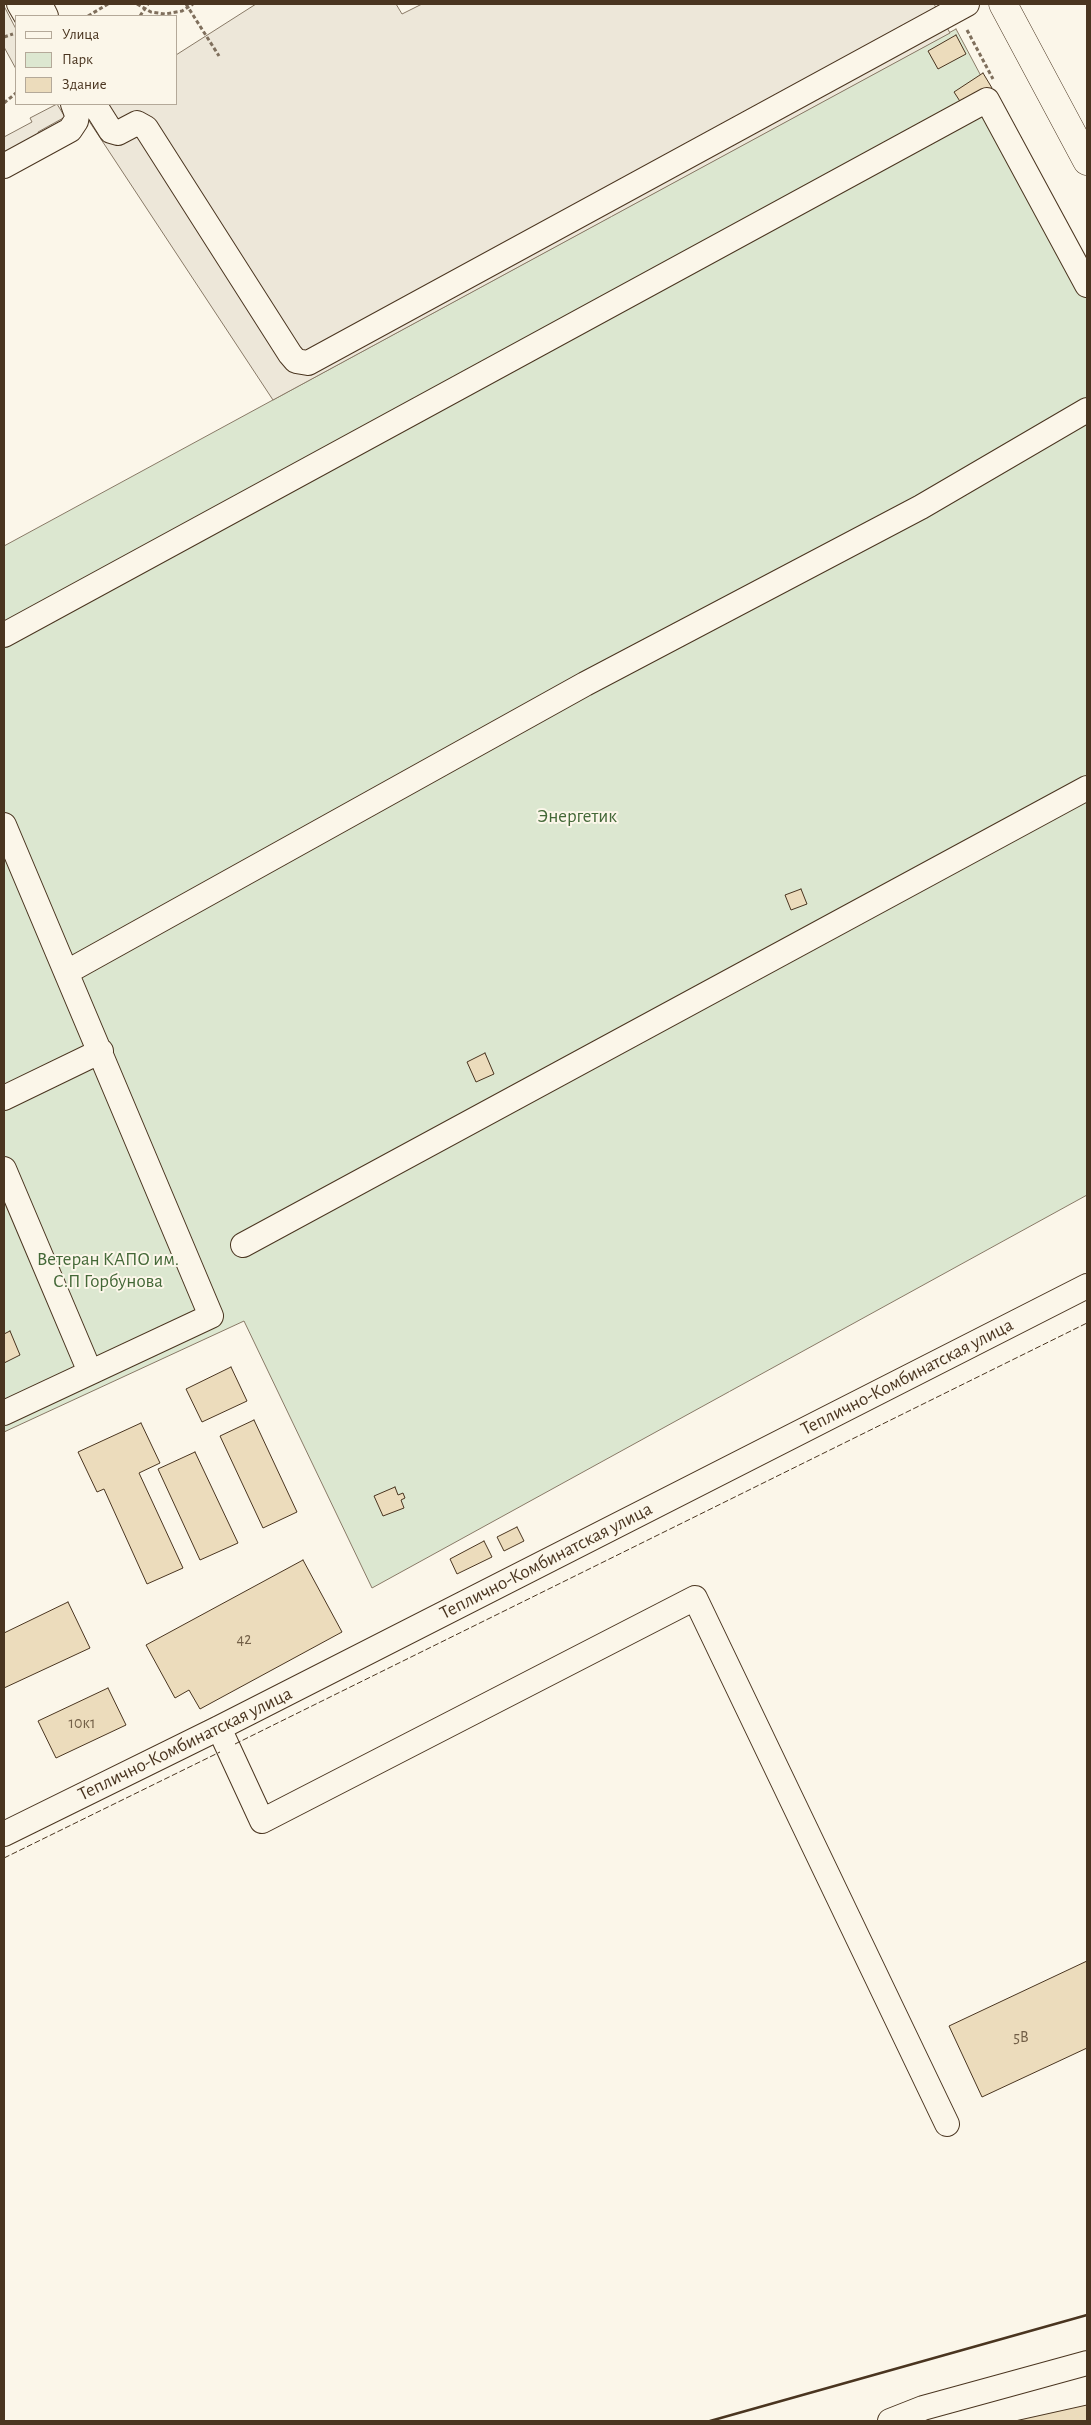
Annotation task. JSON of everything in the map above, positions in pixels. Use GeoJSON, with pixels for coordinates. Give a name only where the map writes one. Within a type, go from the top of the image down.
{"type":"FeatureCollection","features":[{"type":"Feature","properties":{"kind":"main road"},"geometry":{"type":"LineString","coordinates":[[1004,4],[1087,161]]}},
{"type":"Feature","properties":{"kind":"street"},"geometry":{"type":"LineString","coordinates":[[19,4],[25,15]]}},
{"type":"Feature","properties":{"kind":"street"},"geometry":{"type":"LineString","coordinates":[[95,105],[111,131],[118,133],[137,123],[146,128],[290,354],[296,360],[308,363],[967,4]]}},
{"type":"Feature","properties":{"kind":"street"},"geometry":{"type":"LineString","coordinates":[[4,635],[987,100],[1087,285]]}},
{"type":"Feature","properties":{"kind":"street"},"geometry":{"type":"LineString","coordinates":[[4,166],[70,130],[76,121],[77,115],[73,105]]}},
{"type":"Feature","properties":{"kind":"street"},"geometry":{"type":"LineString","coordinates":[[67,972],[585,684],[921,507],[1087,410]]}},
{"type":"Feature","properties":{"kind":"street"},"geometry":{"type":"LineString","coordinates":[[243,1246],[1087,788]]}},
{"type":"Feature","properties":{"kind":"street"},"geometry":{"type":"LineString","coordinates":[[4,825],[101,1051],[211,1316],[4,1413]]}},
{"type":"Feature","properties":{"kind":"street"},"geometry":{"type":"LineString","coordinates":[[4,1098],[101,1051]]}},
{"type":"Feature","properties":{"kind":"street"},"geometry":{"type":"LineString","coordinates":[[4,1169],[90,1372]]}},
{"type":"Feature","properties":{"kind":"street","name":"Теплично-Комбинатская улица"},"geometry":{"type":"LineString","coordinates":[[4,1834],[218,1728],[1087,1286]]}},
{"type":"Feature","properties":{"kind":"street"},"geometry":{"type":"LineString","coordinates":[[218,1728],[262,1821],[694,1598],[947,2124]]}},
{"type":"Feature","properties":{"kind":"street"},"geometry":{"type":"LineString","coordinates":[[890,2421],[923,2408],[1087,2363]]}},
{"type":"Feature","properties":{"kind":"path"},"geometry":{"type":"LineString","coordinates":[[90,15],[108,4]]}},
{"type":"Feature","properties":{"kind":"path"},"geometry":{"type":"LineString","coordinates":[[138,4],[145,9],[165,14],[193,4]]}},
{"type":"Feature","properties":{"kind":"path"},"geometry":{"type":"LineString","coordinates":[[141,15],[148,4]]}},
{"type":"Feature","properties":{"kind":"path"},"geometry":{"type":"LineString","coordinates":[[187,6],[219,56]]}},
{"type":"Feature","properties":{"kind":"path"},"geometry":{"type":"LineString","coordinates":[[95,12],[100,15]]}},
{"type":"Feature","properties":{"kind":"path"},"geometry":{"type":"LineString","coordinates":[[4,103],[15,94]]}},
{"type":"Feature","properties":{"kind":"green space","name":"Энергетик"},"geometry":{"type":"Polygon","coordinates":[[[956,29],[1087,275],[1087,1195],[372,1588],[244,1321],[4,1432],[4,546],[956,29]]]}},
{"type":"Feature","properties":{"kind":"shaded area"},"geometry":{"type":"Polygon","coordinates":[[[256,4],[396,4],[402,14],[422,4],[934,4],[950,33],[273,400],[85,115],[100,105],[178,105],[178,54],[256,4]]]}},
{"type":"Feature","properties":{"kind":"shaded area"},"geometry":{"type":"Polygon","coordinates":[[[4,6],[15,27],[15,67],[4,47],[4,6]]]}},
{"type":"Feature","properties":{"kind":"shaded area"},"geometry":{"type":"Polygon","coordinates":[[[55,105],[58,105],[65,117],[38,132],[39,135],[4,155],[4,137],[32,122],[30,118],[55,105]]]}},
{"type":"Feature","properties":{"kind":"building"},"geometry":{"type":"Polygon","coordinates":[[[956,35],[966,54],[938,69],[928,51],[956,35]]]}},
{"type":"Feature","properties":{"kind":"building"},"geometry":{"type":"Polygon","coordinates":[[[983,73],[992,88],[963,106],[954,92],[983,73]]]}},
{"type":"Feature","properties":{"kind":"building"},"geometry":{"type":"Polygon","coordinates":[[[801,889],[807,904],[791,910],[785,895],[801,889]]]}},
{"type":"Feature","properties":{"kind":"building"},"geometry":{"type":"Polygon","coordinates":[[[485,1053],[494,1074],[476,1082],[467,1062],[485,1053]]]}},
{"type":"Feature","properties":{"kind":"building"},"geometry":{"type":"Polygon","coordinates":[[[10,1331],[20,1355],[4,1363],[4,1334],[10,1331]]]}},
{"type":"Feature","properties":{"kind":"building"},"geometry":{"type":"Polygon","coordinates":[[[231,1367],[247,1401],[202,1422],[186,1389],[231,1367]]]}},
{"type":"Feature","properties":{"kind":"building"},"geometry":{"type":"Polygon","coordinates":[[[254,1420],[297,1512],[263,1528],[220,1436],[254,1420]]]}},
{"type":"Feature","properties":{"kind":"building"},"geometry":{"type":"Polygon","coordinates":[[[141,1423],[160,1463],[139,1473],[183,1568],[147,1584],[104,1489],[97,1492],[78,1452],[141,1423]]]}},
{"type":"Feature","properties":{"kind":"building"},"geometry":{"type":"Polygon","coordinates":[[[195,1452],[238,1543],[200,1560],[158,1469],[195,1452]]]}},
{"type":"Feature","properties":{"kind":"building"},"geometry":{"type":"Polygon","coordinates":[[[395,1487],[398,1495],[403,1493],[405,1498],[401,1500],[404,1508],[383,1516],[374,1496],[395,1487]]]}},
{"type":"Feature","properties":{"kind":"building"},"geometry":{"type":"Polygon","coordinates":[[[517,1527],[524,1541],[504,1551],[497,1537],[517,1527]]]}},
{"type":"Feature","properties":{"kind":"building"},"geometry":{"type":"Polygon","coordinates":[[[484,1541],[492,1557],[457,1574],[450,1559],[484,1541]]]}},
{"type":"Feature","properties":{"kind":"building"},"geometry":{"type":"Polygon","coordinates":[[[303,1560],[342,1632],[200,1709],[189,1690],[175,1698],[146,1645],[303,1560]]]}},
{"type":"Feature","properties":{"kind":"building"},"geometry":{"type":"Polygon","coordinates":[[[68,1602],[90,1648],[4,1688],[4,1633],[68,1602]]]}},
{"type":"Feature","properties":{"kind":"building"},"geometry":{"type":"Polygon","coordinates":[[[108,1688],[126,1725],[56,1758],[38,1721],[108,1688]]]}},
{"type":"Feature","properties":{"kind":"building"},"geometry":{"type":"Polygon","coordinates":[[[1087,1961],[1087,2048],[982,2097],[949,2026],[1087,1961]]]}},
{"type":"Feature","properties":{"kind":"building"},"geometry":{"type":"Polygon","coordinates":[[[1087,2405],[1087,2421],[1015,2421],[1087,2405]]]}},
{"type":"Feature","properties":{"kind":"fence"},"geometry":{"type":"LineString","coordinates":[[235,1744],[1087,1323]]}},
{"type":"Feature","properties":{"kind":"fence"},"geometry":{"type":"LineString","coordinates":[[4,1858],[220,1752]]}},
{"type":"Feature","properties":{"kind":"fence"},"geometry":{"type":"LineString","coordinates":[[710,2421],[1087,2315]]}},
{"type":"Feature","properties":{"kind":"wall"},"geometry":{"type":"LineString","coordinates":[[710,2421],[1087,2315]]}},
{"type":"Feature","properties":{"kind":"park label","name":"Ветеран КАПО им. С.П Горбунова"},"geometry":{"type":"Point","coordinates":[108,1270]}}]}
